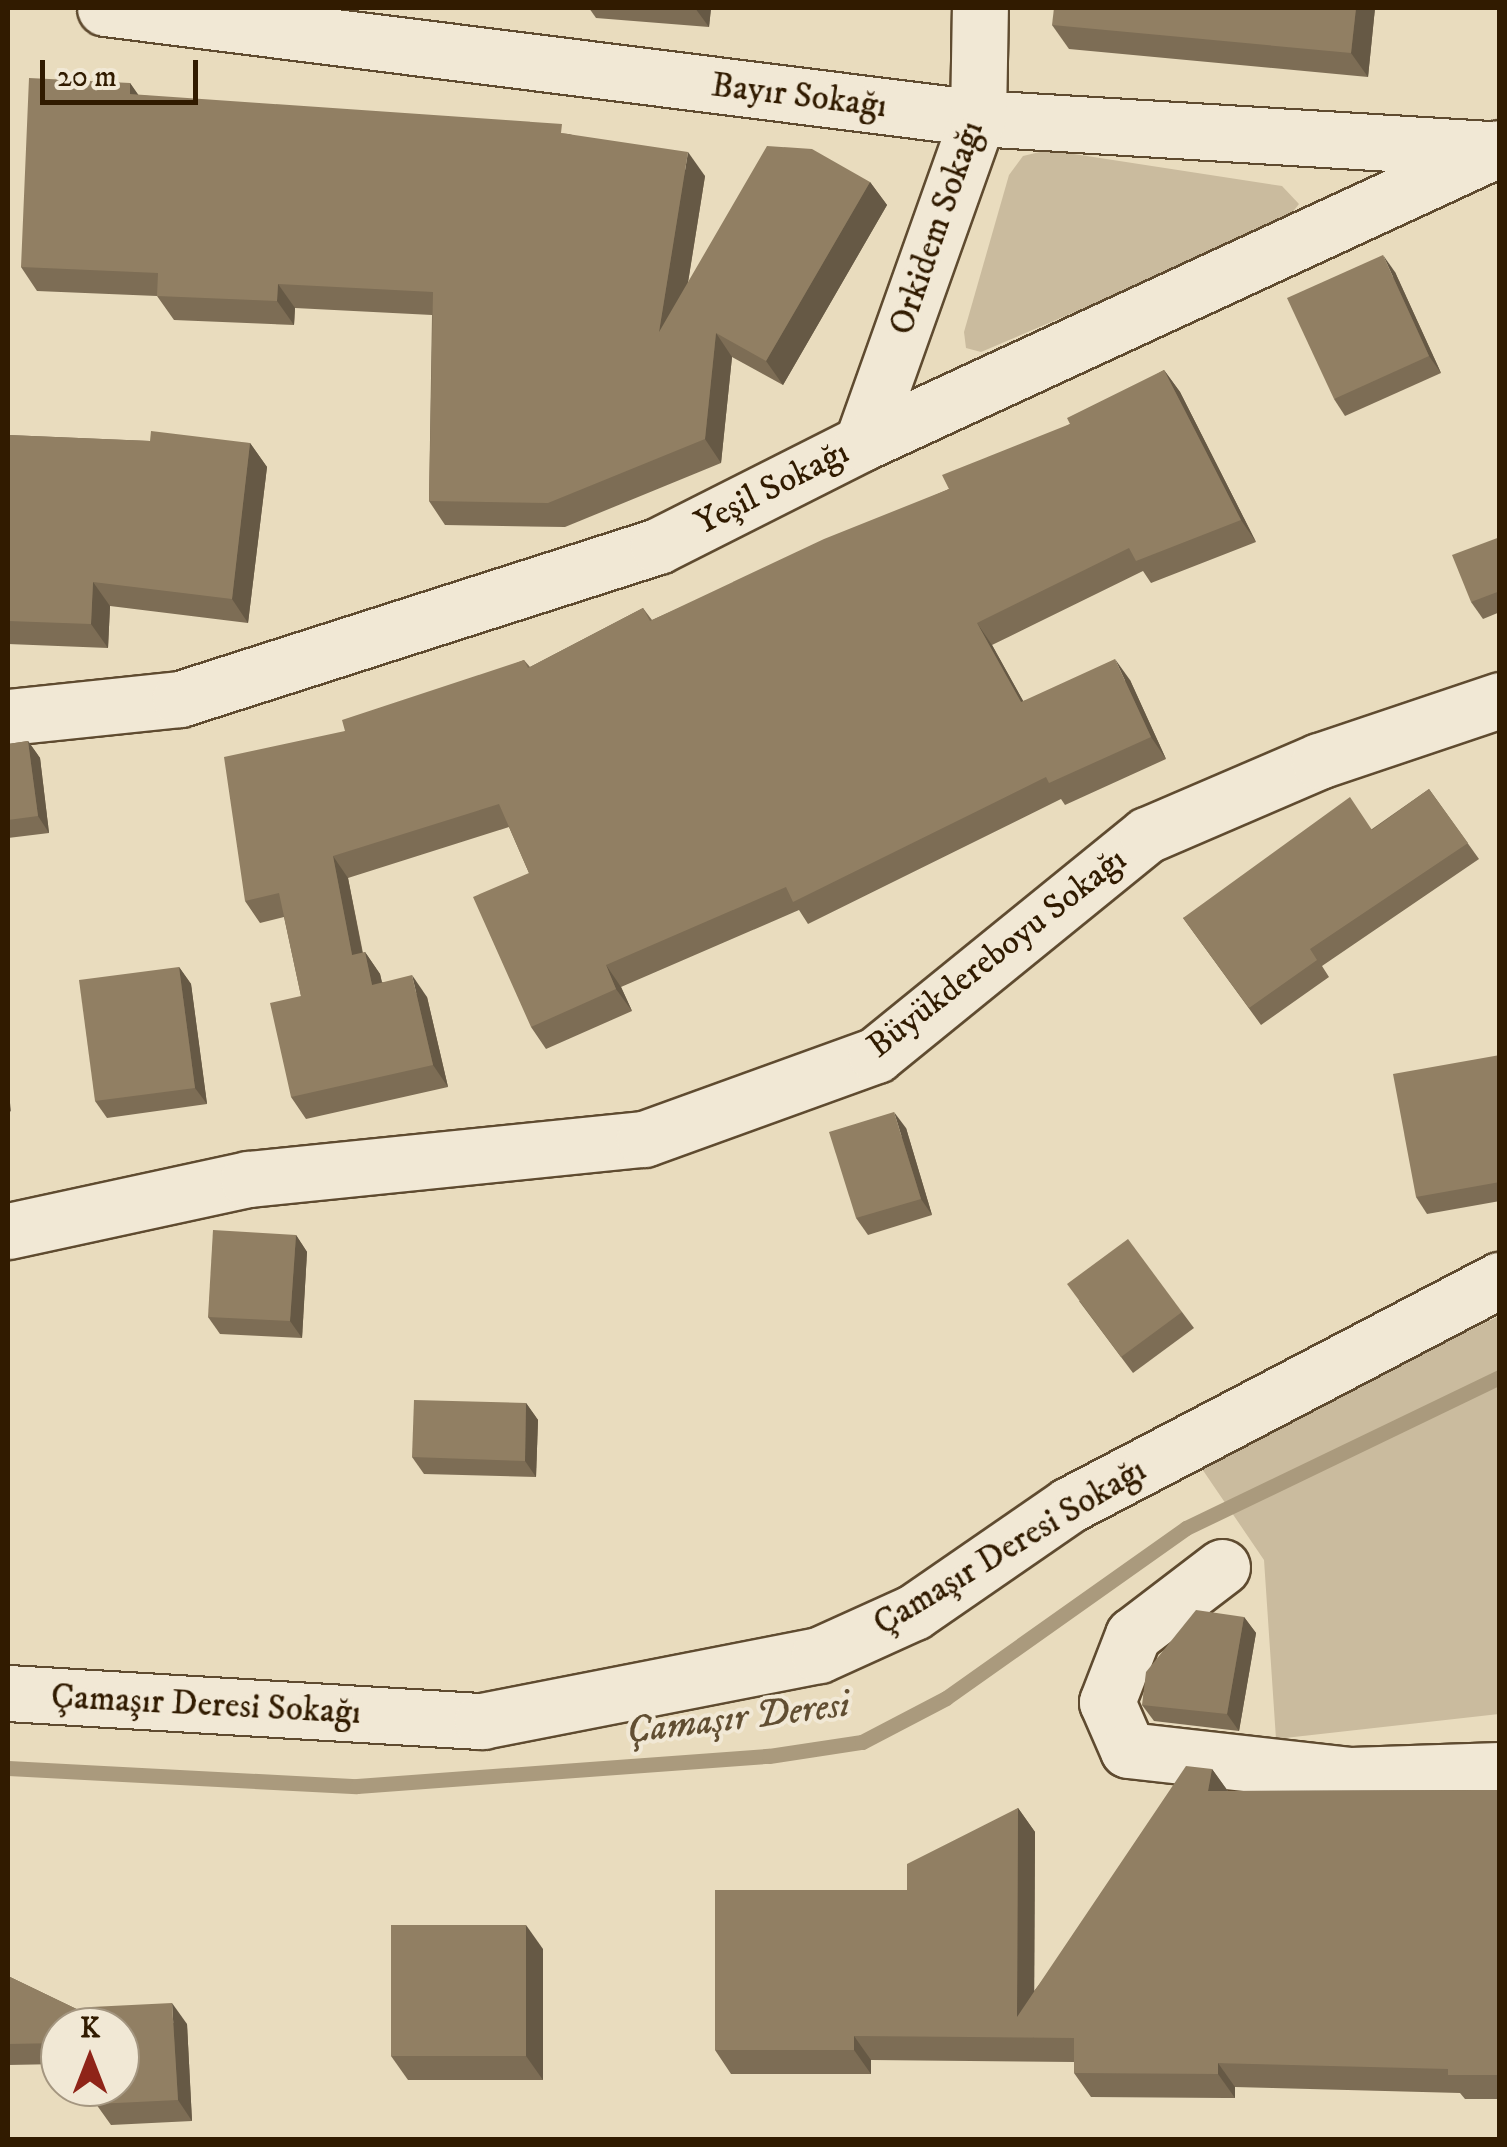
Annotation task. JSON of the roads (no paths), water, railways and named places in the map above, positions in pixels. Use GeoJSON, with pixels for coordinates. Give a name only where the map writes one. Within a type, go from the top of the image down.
{"type":"FeatureCollection","features":[{"type":"Feature","properties":{"kind":"street","name":"Bayır Sokağı"},"geometry":{"type":"LineString","coordinates":[[105,8],[978,118],[1498,148]]}},
{"type":"Feature","properties":{"kind":"street","name":"Orkidem Sokağı"},"geometry":{"type":"LineString","coordinates":[[862,444],[978,118],[980,8]]}},
{"type":"Feature","properties":{"kind":"street","name":"Yeşil Sokağı"},"geometry":{"type":"LineString","coordinates":[[8,717],[180,699],[658,546],[862,444],[1498,148]]}},
{"type":"Feature","properties":{"kind":"street","name":"Büyükdereboyu Sokağı"},"geometry":{"type":"LineString","coordinates":[[8,1231],[248,1179],[644,1139],[876,1055],[1148,835],[1319,761],[1500,700]]}},
{"type":"Feature","properties":{"kind":"street","name":"Çamaşır Deresi Sokağı"},"geometry":{"type":"LineString","coordinates":[[8,1693],[482,1721],[819,1655],[914,1612],[1069,1506],[1500,1280]]}},
{"type":"Feature","properties":{"kind":"street"},"geometry":{"type":"LineString","coordinates":[[1222,1567],[1133,1635],[1107,1702],[1128,1750],[1350,1775],[1500,1770]]}},
{"type":"Feature","properties":{"kind":"waterway","name":"Çamaşır Deresi"},"geometry":{"type":"LineString","coordinates":[[8,1768],[357,1786],[769,1756],[862,1742],[946,1698],[1186,1528],[1500,1377]]}}]}
